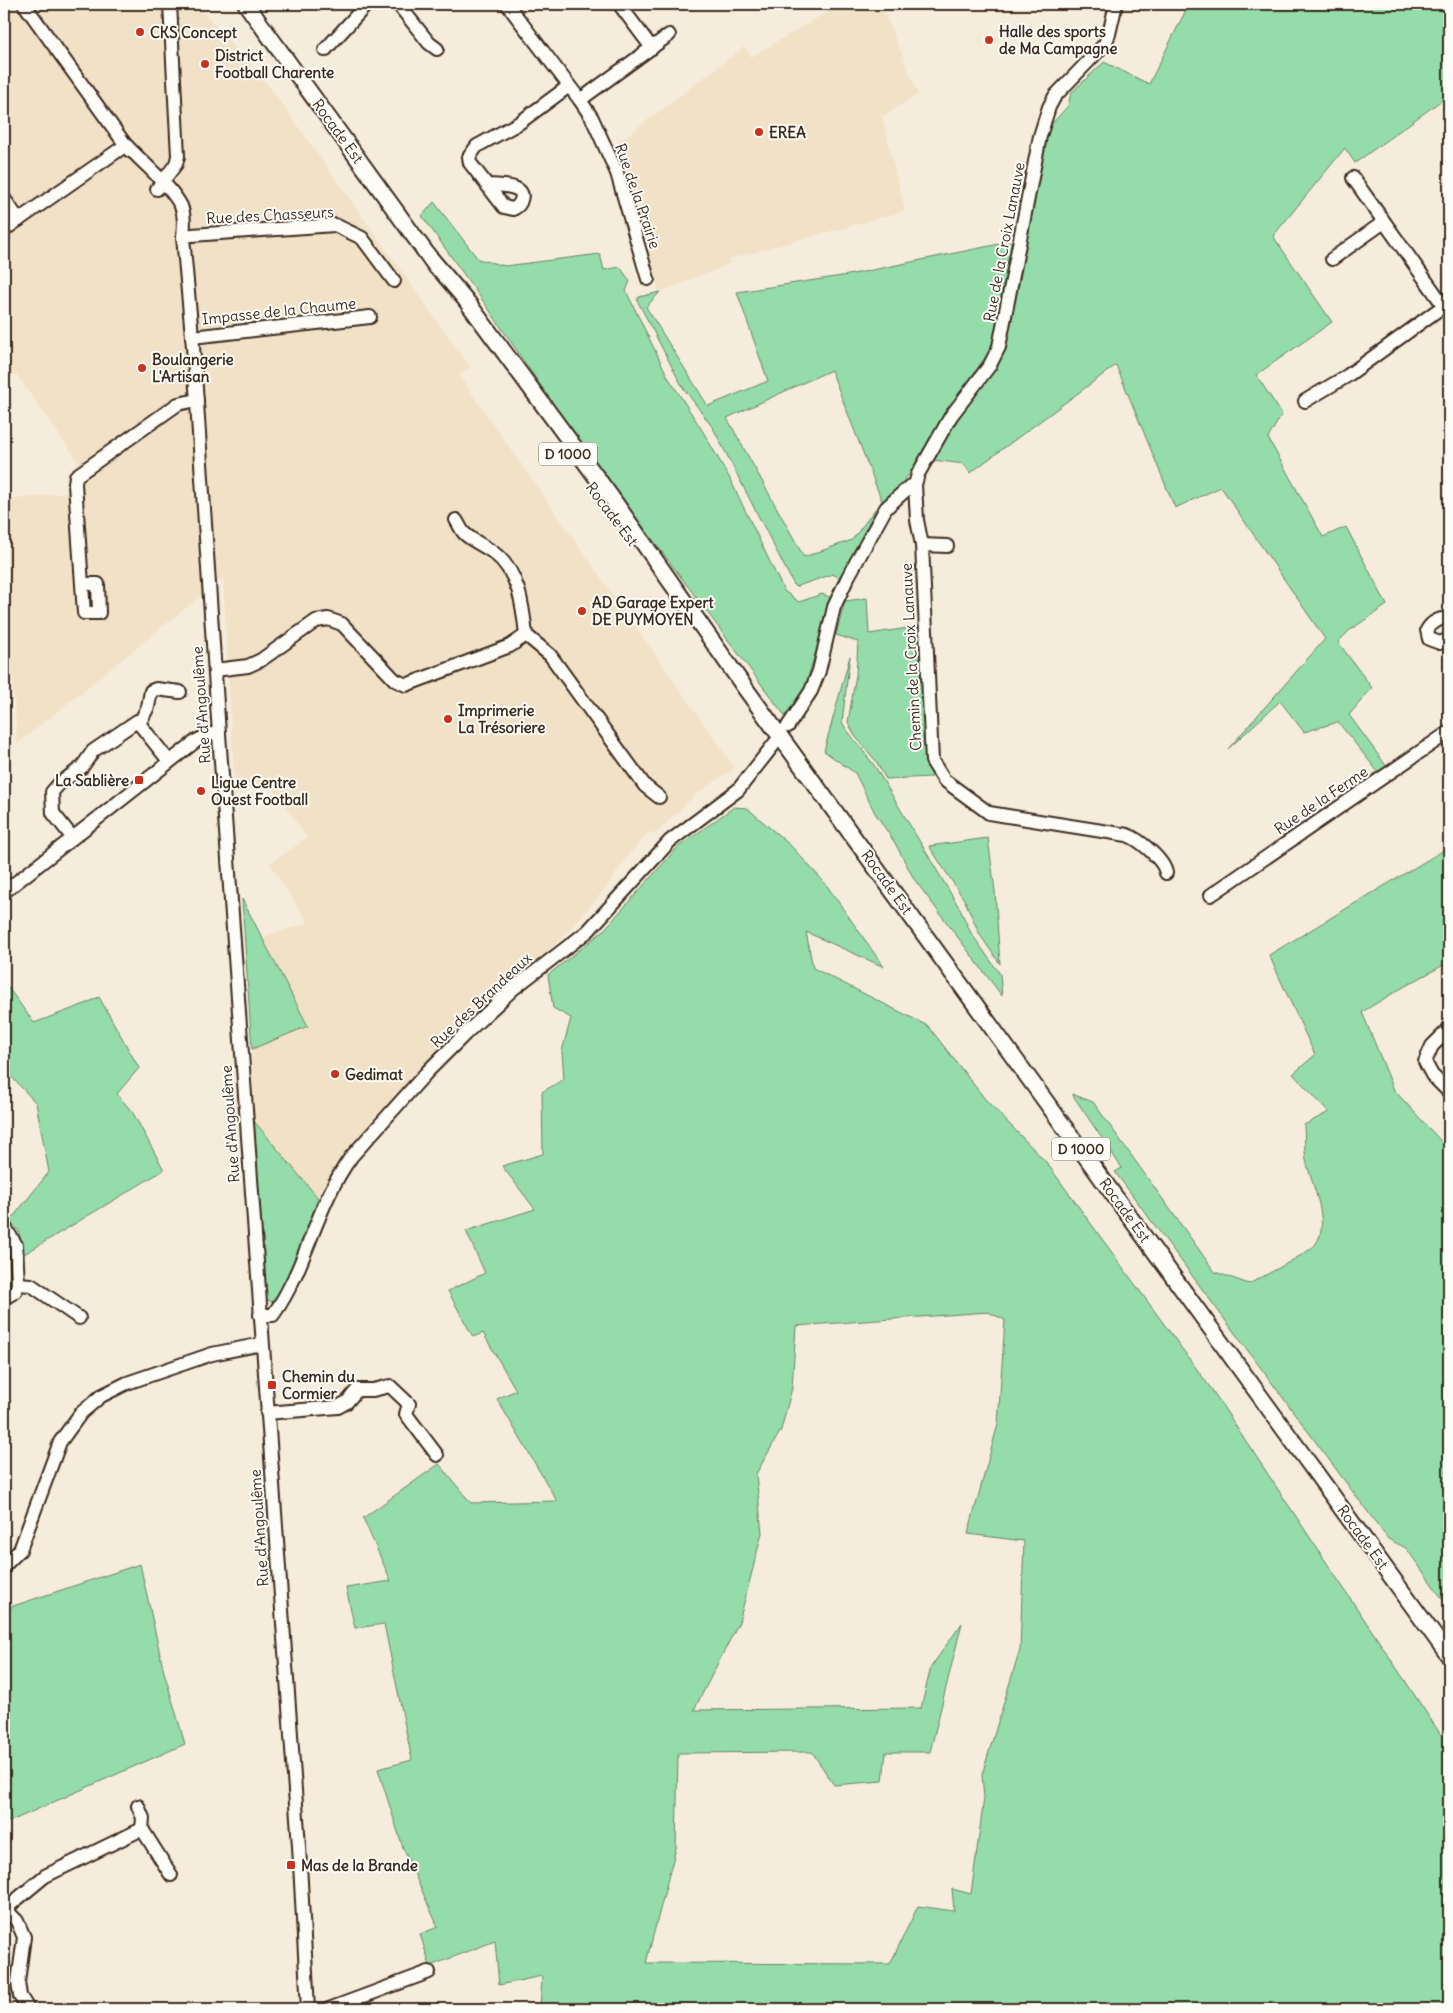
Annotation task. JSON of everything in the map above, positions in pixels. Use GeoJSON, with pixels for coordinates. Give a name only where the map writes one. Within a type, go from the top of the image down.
{"type":"FeatureCollection","features":[{"type":"Feature","properties":{"kind":"main road","name":"Rocade Est"},"geometry":{"type":"LineString","coordinates":[[246,4],[431,259],[458,302],[598,496],[713,642],[1449,1656]]}},
{"type":"Feature","properties":{"kind":"street","name":"Rue d'Angoulême"},"geometry":{"type":"LineString","coordinates":[[24,4],[126,145],[140,168],[181,207],[184,220],[183,237],[197,400],[262,1344],[299,1846],[308,2009]]}},
{"type":"Feature","properties":{"kind":"street"},"geometry":{"type":"LineString","coordinates":[[159,185],[176,164],[178,156],[170,4]]}},
{"type":"Feature","properties":{"kind":"street"},"geometry":{"type":"LineString","coordinates":[[325,50],[354,8],[367,4]]}},
{"type":"Feature","properties":{"kind":"street"},"geometry":{"type":"LineString","coordinates":[[398,4],[437,49]]}},
{"type":"Feature","properties":{"kind":"street","name":"Rue de la Prairie"},"geometry":{"type":"LineString","coordinates":[[507,4],[592,118],[617,173],[648,279]]}},
{"type":"Feature","properties":{"kind":"street"},"geometry":{"type":"LineString","coordinates":[[620,4],[652,48]]}},
{"type":"Feature","properties":{"kind":"street","name":"Rue de la Croix Lanauve"},"geometry":{"type":"LineString","coordinates":[[915,485],[918,474],[951,416],[990,365],[1000,347],[1040,136],[1049,108],[1062,89],[1104,44],[1109,34],[1116,4]]}},
{"type":"Feature","properties":{"kind":"street"},"geometry":{"type":"LineString","coordinates":[[580,100],[669,35]]}},
{"type":"Feature","properties":{"kind":"street"},"geometry":{"type":"LineString","coordinates":[[488,185],[470,163],[469,157],[472,152],[477,146],[519,123],[569,86]]}},
{"type":"Feature","properties":{"kind":"street"},"geometry":{"type":"LineString","coordinates":[[4,230],[126,145]]}},
{"type":"Feature","properties":{"kind":"street"},"geometry":{"type":"LineString","coordinates":[[1305,401],[1347,376],[1446,304],[1384,222],[1354,178]]}},
{"type":"Feature","properties":{"kind":"street"},"geometry":{"type":"LineString","coordinates":[[4,201],[19,220]]}},
{"type":"Feature","properties":{"kind":"street"},"geometry":{"type":"LineString","coordinates":[[1332,259],[1384,222]]}},
{"type":"Feature","properties":{"kind":"street","name":"Rue des Chasseurs"},"geometry":{"type":"LineString","coordinates":[[183,237],[335,225],[362,238],[394,281]]}},
{"type":"Feature","properties":{"kind":"street","name":"Impasse de la Chaume"},"geometry":{"type":"LineString","coordinates":[[192,337],[370,317]]}},
{"type":"Feature","properties":{"kind":"street"},"geometry":{"type":"LineString","coordinates":[[83,584],[75,484],[76,476],[178,404],[197,400]]}},
{"type":"Feature","properties":{"kind":"street"},"geometry":{"type":"LineString","coordinates":[[788,726],[811,691],[819,670],[834,607],[848,577],[886,508],[909,487],[915,485]]}},
{"type":"Feature","properties":{"kind":"street","name":"Chemin de la Croix Lanauve"},"geometry":{"type":"LineString","coordinates":[[915,485],[917,520],[922,545],[932,761],[944,780],[989,813],[1127,835],[1135,838],[1162,863],[1166,873]]}},
{"type":"Feature","properties":{"kind":"street"},"geometry":{"type":"LineString","coordinates":[[456,520],[464,533],[495,554],[516,581],[526,635]]}},
{"type":"Feature","properties":{"kind":"street","name":"Chemin de la Croix Lanauve"},"geometry":{"type":"LineString","coordinates":[[922,545],[947,546]]}},
{"type":"Feature","properties":{"kind":"street"},"geometry":{"type":"LineString","coordinates":[[1449,620],[1446,618],[1436,620],[1426,630],[1429,638],[1440,643],[1449,639]]}},
{"type":"Feature","properties":{"kind":"street"},"geometry":{"type":"LineString","coordinates":[[215,670],[248,666],[261,660],[316,621],[328,619],[342,624],[395,680],[406,685],[510,646],[526,635]]}},
{"type":"Feature","properties":{"kind":"street"},"geometry":{"type":"LineString","coordinates":[[526,635],[550,655],[645,786],[659,797]]}},
{"type":"Feature","properties":{"kind":"street"},"geometry":{"type":"LineString","coordinates":[[140,722],[148,707],[151,691],[156,689],[180,692]]}},
{"type":"Feature","properties":{"kind":"street"},"geometry":{"type":"LineString","coordinates":[[72,837],[52,810],[51,798],[54,788],[82,767],[93,751],[134,721],[140,722],[169,761]]}},
{"type":"Feature","properties":{"kind":"street","name":"Rue de la Ferme"},"geometry":{"type":"LineString","coordinates":[[1211,895],[1449,732]]}},
{"type":"Feature","properties":{"kind":"street"},"geometry":{"type":"LineString","coordinates":[[4,892],[196,741],[210,734],[219,734]]}},
{"type":"Feature","properties":{"kind":"street","name":"Rue des Brandeaux"},"geometry":{"type":"LineString","coordinates":[[260,1315],[273,1315],[288,1294],[324,1202],[340,1172],[351,1157],[465,1034],[513,990],[588,931],[670,841],[738,790],[775,743]]}},
{"type":"Feature","properties":{"kind":"street"},"geometry":{"type":"LineString","coordinates":[[1449,1029],[1432,1046],[1425,1062],[1432,1075],[1449,1092]]}},
{"type":"Feature","properties":{"kind":"street"},"geometry":{"type":"LineString","coordinates":[[4,1226],[16,1245],[18,1284],[15,1292],[4,1298]]}},
{"type":"Feature","properties":{"kind":"street"},"geometry":{"type":"LineString","coordinates":[[18,1284],[31,1285],[79,1318]]}},
{"type":"Feature","properties":{"kind":"street"},"geometry":{"type":"LineString","coordinates":[[4,1566],[20,1550],[60,1442],[81,1413],[101,1396],[127,1383],[212,1354],[262,1344]]}},
{"type":"Feature","properties":{"kind":"street"},"geometry":{"type":"LineString","coordinates":[[267,1413],[338,1407],[347,1402],[357,1390],[373,1390],[390,1386],[409,1404],[406,1414],[438,1455]]}},
{"type":"Feature","properties":{"kind":"street"},"geometry":{"type":"LineString","coordinates":[[138,1806],[143,1818],[142,1829],[171,1875]]}},
{"type":"Feature","properties":{"kind":"street"},"geometry":{"type":"LineString","coordinates":[[28,2009],[20,1996],[18,1982],[24,1937],[17,1922],[4,1910],[45,1876],[142,1829]]}},
{"type":"Feature","properties":{"kind":"street"},"geometry":{"type":"LineString","coordinates":[[329,2009],[429,1972]]}},
{"type":"Feature","properties":{"kind":"shaded area"},"geometry":{"type":"Polygon","coordinates":[[[4,4],[196,4],[269,86],[470,367],[459,376],[735,768],[695,795],[654,835],[650,831],[630,853],[606,888],[562,938],[375,1117],[339,1161],[318,1198],[254,1121],[252,1049],[308,1026],[263,936],[308,923],[270,864],[307,838],[267,780],[235,795],[223,578],[17,744],[9,619],[4,615],[4,500],[67,493],[66,473],[79,463],[16,374],[4,382],[4,4]]]}},
{"type":"Feature","properties":{"kind":"shaded area","name":"EREA"},"geometry":{"type":"Polygon","coordinates":[[[841,4],[881,4],[918,94],[882,117],[905,211],[729,259],[730,264],[660,292],[611,148],[744,47],[751,57],[841,4]]]}},
{"type":"Feature","properties":{"kind":"green space"},"geometry":{"type":"Polygon","coordinates":[[[1189,4],[1449,4],[1449,95],[1355,163],[1345,148],[1273,236],[1332,322],[1256,375],[1282,414],[1268,438],[1323,537],[1346,527],[1387,605],[1350,630],[1338,642],[1372,688],[1349,715],[1387,767],[1378,772],[1338,722],[1304,732],[1280,701],[1228,749],[1325,639],[1221,487],[1175,508],[1116,365],[970,473],[964,464],[933,460],[949,431],[997,367],[1006,346],[1049,127],[1068,106],[1071,93],[1104,62],[1149,84],[1189,4]]]}},
{"type":"Feature","properties":{"kind":"green space"},"geometry":{"type":"Polygon","coordinates":[[[434,202],[478,259],[505,266],[600,254],[604,270],[620,267],[630,281],[626,291],[668,377],[729,477],[784,591],[799,602],[822,594],[832,598],[805,687],[785,716],[570,429],[488,308],[422,216],[434,202]]]}},
{"type":"Feature","properties":{"kind":"green space"},"geometry":{"type":"Polygon","coordinates":[[[1014,241],[1001,317],[989,352],[945,413],[908,476],[883,504],[831,370],[727,418],[804,557],[852,540],[876,508],[841,579],[833,574],[795,587],[713,428],[682,386],[637,300],[639,297],[660,292],[646,307],[708,406],[768,381],[737,292],[848,275],[1014,241]]]}},
{"type":"Feature","properties":{"kind":"green space"},"geometry":{"type":"Polygon","coordinates":[[[867,598],[869,634],[921,626],[927,757],[932,777],[886,779],[876,761],[855,736],[848,722],[856,675],[858,642],[836,635],[845,601],[867,598]]]}},
{"type":"Feature","properties":{"kind":"green space"},"geometry":{"type":"Polygon","coordinates":[[[850,656],[842,722],[874,765],[960,909],[971,933],[1000,974],[1002,996],[914,879],[895,843],[875,813],[855,773],[824,751],[850,656]]]}},
{"type":"Feature","properties":{"kind":"green space"},"geometry":{"type":"Polygon","coordinates":[[[734,807],[747,808],[791,846],[825,883],[884,967],[806,932],[813,968],[928,1026],[985,1099],[1046,1162],[1212,1390],[1449,1747],[1449,2009],[540,2009],[542,1976],[499,1985],[495,1941],[430,1966],[420,1934],[438,1927],[403,1848],[378,1769],[412,1760],[384,1624],[355,1628],[346,1588],[391,1581],[363,1518],[439,1464],[471,1503],[557,1501],[497,1399],[516,1390],[483,1333],[473,1337],[448,1291],[485,1273],[466,1231],[535,1209],[502,1166],[543,1154],[542,1092],[564,1079],[562,1051],[571,1018],[553,1008],[548,975],[603,931],[677,848],[734,807]],[[988,1312],[796,1326],[792,1388],[781,1430],[756,1474],[762,1533],[739,1622],[694,1710],[921,1708],[931,1667],[962,1623],[930,1752],[886,1752],[883,1781],[834,1785],[812,1752],[678,1753],[676,1848],[646,1963],[890,1964],[918,1906],[954,1911],[952,1889],[971,1894],[984,1798],[982,1775],[1020,1649],[1024,1541],[968,1534],[998,1424],[1005,1320],[988,1312]]]}},
{"type":"Feature","properties":{"kind":"green space"},"geometry":{"type":"Polygon","coordinates":[[[988,838],[995,891],[1000,964],[980,935],[965,901],[929,846],[988,838]]]}},
{"type":"Feature","properties":{"kind":"green space"},"geometry":{"type":"Polygon","coordinates":[[[1449,847],[1449,962],[1362,1012],[1394,1090],[1449,1150],[1449,1608],[1406,1548],[1388,1539],[1115,1172],[1122,1168],[1072,1094],[1093,1102],[1215,1272],[1249,1284],[1304,1253],[1315,1245],[1320,1236],[1321,1215],[1306,1160],[1304,1125],[1329,1112],[1293,1074],[1315,1055],[1269,955],[1449,847]]]}},
{"type":"Feature","properties":{"kind":"green space"},"geometry":{"type":"Polygon","coordinates":[[[242,899],[308,1026],[252,1049],[242,899]]]}},
{"type":"Feature","properties":{"kind":"green space"},"geometry":{"type":"Polygon","coordinates":[[[4,982],[34,1023],[99,997],[139,1068],[117,1094],[133,1113],[164,1170],[21,1256],[19,1231],[9,1222],[49,1172],[36,1103],[7,1072],[4,1072],[4,982]]]}},
{"type":"Feature","properties":{"kind":"green space"},"geometry":{"type":"Polygon","coordinates":[[[254,1121],[318,1198],[284,1292],[272,1302],[266,1299],[254,1121]]]}},
{"type":"Feature","properties":{"kind":"green space"},"geometry":{"type":"Polygon","coordinates":[[[140,1564],[164,1672],[185,1744],[4,1824],[4,1609],[140,1564]]]}},
{"type":"Feature","properties":{"kind":"place","name":"CKS Concept"},"geometry":{"type":"Point","coordinates":[140,32]}},
{"type":"Feature","properties":{"kind":"place","name":"Halle des sports de Ma Campagne"},"geometry":{"type":"Point","coordinates":[989,40]}},
{"type":"Feature","properties":{"kind":"place","name":"District Football Charente"},"geometry":{"type":"Point","coordinates":[205,64]}},
{"type":"Feature","properties":{"kind":"place","name":"EREA"},"geometry":{"type":"Point","coordinates":[759,132]}},
{"type":"Feature","properties":{"kind":"place","name":"Boulangerie L'Artisan"},"geometry":{"type":"Point","coordinates":[142,368]}},
{"type":"Feature","properties":{"kind":"place","name":"AD Garage Expert DE PUYMOYEN"},"geometry":{"type":"Point","coordinates":[582,611]}},
{"type":"Feature","properties":{"kind":"place","name":"Imprimerie La Trésoriere"},"geometry":{"type":"Point","coordinates":[448,719]}},
{"type":"Feature","properties":{"kind":"place","name":"La Sablière"},"geometry":{"type":"Point","coordinates":[139,780]}},
{"type":"Feature","properties":{"kind":"place","name":"Ligue Centre Ouest Football"},"geometry":{"type":"Point","coordinates":[201,791]}},
{"type":"Feature","properties":{"kind":"place","name":"Gedimat"},"geometry":{"type":"Point","coordinates":[335,1074]}},
{"type":"Feature","properties":{"kind":"place","name":"Chemin du Cormier"},"geometry":{"type":"Point","coordinates":[272,1385]}},
{"type":"Feature","properties":{"kind":"place","name":"Mas de la Brande"},"geometry":{"type":"Point","coordinates":[291,1865]}}]}
